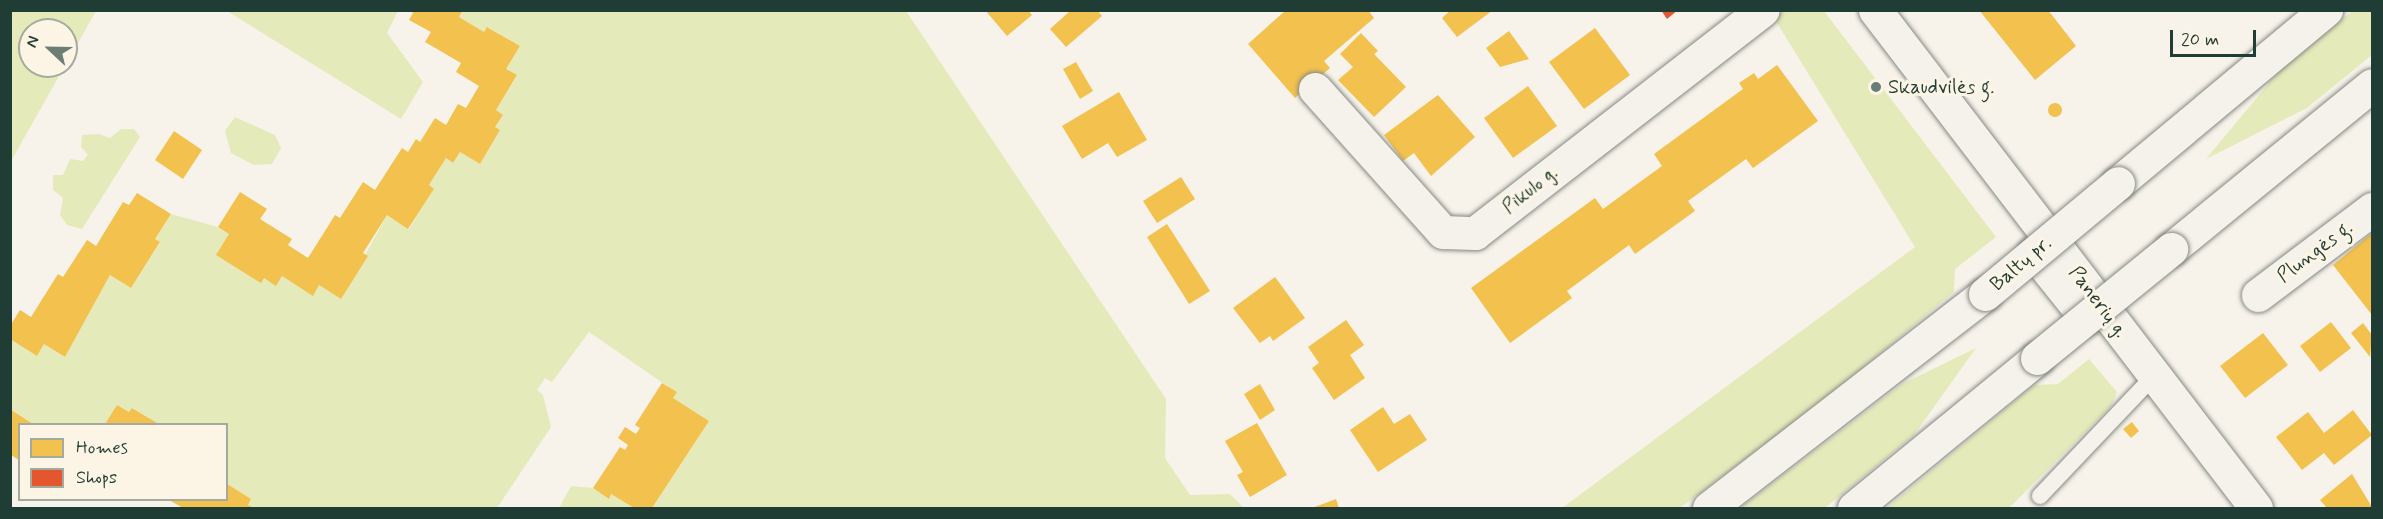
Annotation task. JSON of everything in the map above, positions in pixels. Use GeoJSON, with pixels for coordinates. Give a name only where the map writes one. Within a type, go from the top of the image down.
{"type":"FeatureCollection","features":[{"type":"Feature","properties":{"kind":"main road","name":"Pikulo g."},"geometry":{"type":"LineString","coordinates":[[1315,89],[1443,232],[1475,233],[1763,10]]}},
{"type":"Feature","properties":{"kind":"main road","name":"Panerių g."},"geometry":{"type":"LineString","coordinates":[[1875,10],[2256,508]]}},
{"type":"Feature","properties":{"kind":"main road","name":"Baltų pr."},"geometry":{"type":"LineString","coordinates":[[1709,508],[1985,294],[2326,10]]}},
{"type":"Feature","properties":{"kind":"main road"},"geometry":{"type":"LineString","coordinates":[[1854,508],[2373,85]]}},
{"type":"Feature","properties":{"kind":"main road","name":"Plungės g."},"geometry":{"type":"LineString","coordinates":[[2258,295],[2373,209]]}},
{"type":"Feature","properties":{"kind":"main road"},"geometry":{"type":"LineString","coordinates":[[2034,253],[2086,318]]}},
{"type":"Feature","properties":{"kind":"lane"},"geometry":{"type":"LineString","coordinates":[[2040,496],[2154,376]]}},
{"type":"Feature","properties":{"kind":"green space"},"geometry":{"type":"Polygon","coordinates":[[[10,11],[96,11],[78,43],[78,18],[18,18],[18,78],[58,78],[11,161],[10,11]]]}},
{"type":"Feature","properties":{"kind":"green space"},"geometry":{"type":"Polygon","coordinates":[[[227,11],[398,11],[387,33],[423,82],[401,119],[227,11]]]}},
{"type":"Feature","properties":{"kind":"green space"},"geometry":{"type":"Polygon","coordinates":[[[463,11],[906,11],[1166,399],[1165,458],[1190,495],[1230,494],[1244,508],[652,508],[709,421],[673,398],[676,392],[589,332],[552,382],[545,378],[537,390],[543,395],[551,427],[497,508],[254,508],[248,505],[251,499],[228,484],[228,423],[157,423],[133,408],[129,412],[117,405],[106,423],[32,423],[11,409],[10,339],[37,356],[44,344],[65,357],[110,275],[131,288],[160,243],[155,239],[171,214],[218,227],[229,234],[264,278],[276,285],[282,276],[313,295],[319,285],[341,299],[387,215],[409,229],[434,189],[429,185],[446,158],[453,163],[460,152],[480,164],[500,130],[495,127],[503,115],[496,110],[517,76],[506,69],[520,46],[488,27],[484,32],[459,17],[463,11]]]}},
{"type":"Feature","properties":{"kind":"green space"},"geometry":{"type":"Polygon","coordinates":[[[1782,11],[1824,11],[1996,237],[1955,269],[1954,292],[1819,404],[1680,508],[1562,508],[1915,247],[1777,23],[1776,17],[1782,11]]]}},
{"type":"Feature","properties":{"kind":"green space"},"geometry":{"type":"Polygon","coordinates":[[[2352,11],[2372,11],[2372,55],[2307,108],[2206,159],[2279,71],[2352,11]]]}},
{"type":"Feature","properties":{"kind":"green space"},"geometry":{"type":"Polygon","coordinates":[[[235,117],[275,135],[281,148],[272,164],[254,165],[231,153],[225,131],[235,117]]]}},
{"type":"Feature","properties":{"kind":"green space"},"geometry":{"type":"Polygon","coordinates":[[[121,129],[134,129],[140,137],[82,229],[67,225],[60,215],[63,198],[53,190],[53,175],[63,175],[70,159],[83,161],[88,155],[81,147],[82,135],[99,134],[110,138],[121,129]]]}},
{"type":"Feature","properties":{"kind":"green space"},"geometry":{"type":"Polygon","coordinates":[[[1976,348],[1914,435],[1825,508],[1740,508],[1902,384],[1976,348]]]}},
{"type":"Feature","properties":{"kind":"green space"},"geometry":{"type":"Polygon","coordinates":[[[2089,359],[2117,392],[2112,405],[2009,508],[1887,508],[2034,385],[2058,384],[2089,359]]]}},
{"type":"Feature","properties":{"kind":"green space"},"geometry":{"type":"Polygon","coordinates":[[[571,486],[593,488],[608,498],[611,494],[634,508],[559,508],[571,486]]]}},
{"type":"Feature","properties":{"kind":"building: Homes"},"geometry":{"type":"Polygon","coordinates":[[[410,10],[463,10],[459,17],[484,32],[487,27],[520,46],[506,69],[517,75],[496,110],[503,115],[495,127],[500,130],[480,164],[460,152],[453,163],[446,158],[429,185],[434,189],[408,229],[387,215],[363,253],[368,256],[341,299],[319,285],[313,296],[282,276],[276,286],[264,278],[261,283],[216,255],[229,234],[218,227],[240,192],[267,209],[260,219],[292,239],[288,245],[308,258],[335,215],[340,218],[363,182],[375,190],[402,148],[408,152],[416,139],[420,142],[435,118],[446,125],[458,104],[466,108],[479,86],[456,72],[461,63],[425,42],[431,32],[409,20],[413,13],[410,10]]]}},
{"type":"Feature","properties":{"kind":"building: Homes"},"geometry":{"type":"Polygon","coordinates":[[[985,10],[1028,10],[1032,15],[1007,36],[985,10]]]}},
{"type":"Feature","properties":{"kind":"building: Homes"},"geometry":{"type":"Polygon","coordinates":[[[1071,10],[1097,10],[1102,16],[1066,47],[1050,29],[1071,10]]]}},
{"type":"Feature","properties":{"kind":"building: Homes"},"geometry":{"type":"Polygon","coordinates":[[[1286,10],[1368,10],[1374,18],[1324,61],[1330,68],[1295,98],[1248,44],[1286,10]]]}},
{"type":"Feature","properties":{"kind":"building: Homes"},"geometry":{"type":"Polygon","coordinates":[[[1451,10],[1493,10],[1457,37],[1442,18],[1451,10]]]}},
{"type":"Feature","properties":{"kind":"building: Homes"},"geometry":{"type":"Polygon","coordinates":[[[1979,10],[2048,10],[2076,46],[2035,80],[1979,10]]]}},
{"type":"Feature","properties":{"kind":"building: Homes"},"geometry":{"type":"Polygon","coordinates":[[[1595,28],[1630,75],[1584,109],[1549,62],[1595,28]]]}},
{"type":"Feature","properties":{"kind":"building: Homes"},"geometry":{"type":"Polygon","coordinates":[[[1509,31],[1529,59],[1500,67],[1486,48],[1509,31]]]}},
{"type":"Feature","properties":{"kind":"building: Homes"},"geometry":{"type":"Polygon","coordinates":[[[1361,33],[1378,51],[1374,54],[1406,87],[1374,117],[1338,80],[1353,67],[1340,54],[1361,33]]]}},
{"type":"Feature","properties":{"kind":"building: Homes"},"geometry":{"type":"Polygon","coordinates":[[[1076,62],[1093,91],[1080,99],[1063,69],[1076,62]]]}},
{"type":"Feature","properties":{"kind":"building: Homes"},"geometry":{"type":"Polygon","coordinates":[[[1777,65],[1818,121],[1753,168],[1746,159],[1688,201],[1695,211],[1635,254],[1629,245],[1567,291],[1572,298],[1510,343],[1471,288],[1595,198],[1603,209],[1662,166],[1654,154],[1743,89],[1739,83],[1754,73],[1758,79],[1777,65]]]}},
{"type":"Feature","properties":{"kind":"building: Homes"},"geometry":{"type":"Polygon","coordinates":[[[1528,86],[1557,126],[1513,158],[1484,118],[1528,86]]]}},
{"type":"Feature","properties":{"kind":"building: Homes"},"geometry":{"type":"Polygon","coordinates":[[[1119,92],[1147,140],[1117,157],[1108,143],[1082,159],[1062,126],[1119,92]]]}},
{"type":"Feature","properties":{"kind":"building: Homes"},"geometry":{"type":"Polygon","coordinates":[[[1438,95],[1475,137],[1431,176],[1414,153],[1403,161],[1384,135],[1438,95]]]}},
{"type":"Feature","properties":{"kind":"building: Homes"},"geometry":{"type":"Polygon","coordinates":[[[2055,103],[2060,105],[2062,110],[2060,115],[2055,117],[2050,115],[2048,110],[2050,105],[2055,103]]]}},
{"type":"Feature","properties":{"kind":"building: Homes"},"geometry":{"type":"Polygon","coordinates":[[[174,131],[202,150],[183,179],[155,160],[174,131]]]}},
{"type":"Feature","properties":{"kind":"building: Homes"},"geometry":{"type":"Polygon","coordinates":[[[1181,177],[1195,199],[1157,223],[1143,201],[1181,177]]]}},
{"type":"Feature","properties":{"kind":"building: Homes"},"geometry":{"type":"Polygon","coordinates":[[[137,193],[171,214],[155,239],[160,242],[131,288],[110,275],[65,357],[44,344],[37,356],[10,339],[10,326],[20,310],[31,317],[58,274],[63,277],[87,240],[96,246],[123,202],[129,205],[137,193]]]}},
{"type":"Feature","properties":{"kind":"building: Homes"},"geometry":{"type":"Polygon","coordinates":[[[1167,224],[1210,291],[1189,304],[1147,237],[1167,224]]]}},
{"type":"Feature","properties":{"kind":"building: Homes"},"geometry":{"type":"Polygon","coordinates":[[[2372,233],[2372,315],[2333,265],[2372,233]]]}},
{"type":"Feature","properties":{"kind":"building: Homes"},"geometry":{"type":"Polygon","coordinates":[[[1275,277],[1305,318],[1273,341],[1270,336],[1260,343],[1233,308],[1275,277]]]}},
{"type":"Feature","properties":{"kind":"building: Homes"},"geometry":{"type":"Polygon","coordinates":[[[1346,320],[1364,345],[1350,355],[1365,378],[1334,400],[1312,368],[1319,363],[1308,347],[1346,320]]]}},
{"type":"Feature","properties":{"kind":"building: Homes"},"geometry":{"type":"Polygon","coordinates":[[[2331,322],[2351,348],[2320,372],[2300,346],[2331,322]]]}},
{"type":"Feature","properties":{"kind":"building: Homes"},"geometry":{"type":"Polygon","coordinates":[[[2363,323],[2372,335],[2370,357],[2351,333],[2363,323]]]}},
{"type":"Feature","properties":{"kind":"building: Homes"},"geometry":{"type":"Polygon","coordinates":[[[2263,333],[2288,365],[2245,398],[2220,366],[2263,333]]]}},
{"type":"Feature","properties":{"kind":"building: Homes"},"geometry":{"type":"Polygon","coordinates":[[[662,383],[677,392],[673,398],[709,421],[652,508],[634,508],[611,494],[609,499],[593,488],[620,447],[625,450],[628,445],[618,438],[625,427],[636,434],[640,428],[635,425],[662,383]]]}},
{"type":"Feature","properties":{"kind":"building: Homes"},"geometry":{"type":"Polygon","coordinates":[[[1260,384],[1275,410],[1260,420],[1244,394],[1260,384]]]}},
{"type":"Feature","properties":{"kind":"building: Homes"},"geometry":{"type":"Polygon","coordinates":[[[117,405],[129,412],[132,408],[157,423],[106,423],[117,405]]]}},
{"type":"Feature","properties":{"kind":"building: Homes"},"geometry":{"type":"Polygon","coordinates":[[[1383,407],[1394,424],[1410,414],[1427,440],[1378,472],[1350,430],[1383,407]]]}},
{"type":"Feature","properties":{"kind":"building: Homes"},"geometry":{"type":"Polygon","coordinates":[[[10,409],[31,423],[18,423],[18,460],[10,454],[10,409]]]}},
{"type":"Feature","properties":{"kind":"building: Homes"},"geometry":{"type":"Polygon","coordinates":[[[2353,410],[2372,435],[2334,465],[2324,453],[2302,470],[2276,437],[2308,412],[2324,433],[2353,410]]]}},
{"type":"Feature","properties":{"kind":"building: Homes"},"geometry":{"type":"Polygon","coordinates":[[[2132,422],[2139,431],[2131,438],[2123,429],[2132,422]]]}},
{"type":"Feature","properties":{"kind":"building: Homes"},"geometry":{"type":"Polygon","coordinates":[[[1257,423],[1287,475],[1250,497],[1237,475],[1243,472],[1225,441],[1257,423]]]}},
{"type":"Feature","properties":{"kind":"building: Homes"},"geometry":{"type":"Polygon","coordinates":[[[2352,474],[2372,507],[2327,508],[2320,500],[2352,474]]]}},
{"type":"Feature","properties":{"kind":"building: Homes"},"geometry":{"type":"Polygon","coordinates":[[[228,484],[251,499],[248,505],[254,508],[183,508],[171,501],[228,501],[228,484]]]}},
{"type":"Feature","properties":{"kind":"building: Homes"},"geometry":{"type":"Polygon","coordinates":[[[1336,499],[1339,508],[1312,508],[1336,499]]]}},
{"type":"Feature","properties":{"kind":"building: Shops"},"geometry":{"type":"Polygon","coordinates":[[[1661,10],[1678,10],[1667,19],[1661,10]]]}},
{"type":"Feature","properties":{"kind":"place","name":"Skaudvilės g."},"geometry":{"type":"Point","coordinates":[1876,87]}}]}
